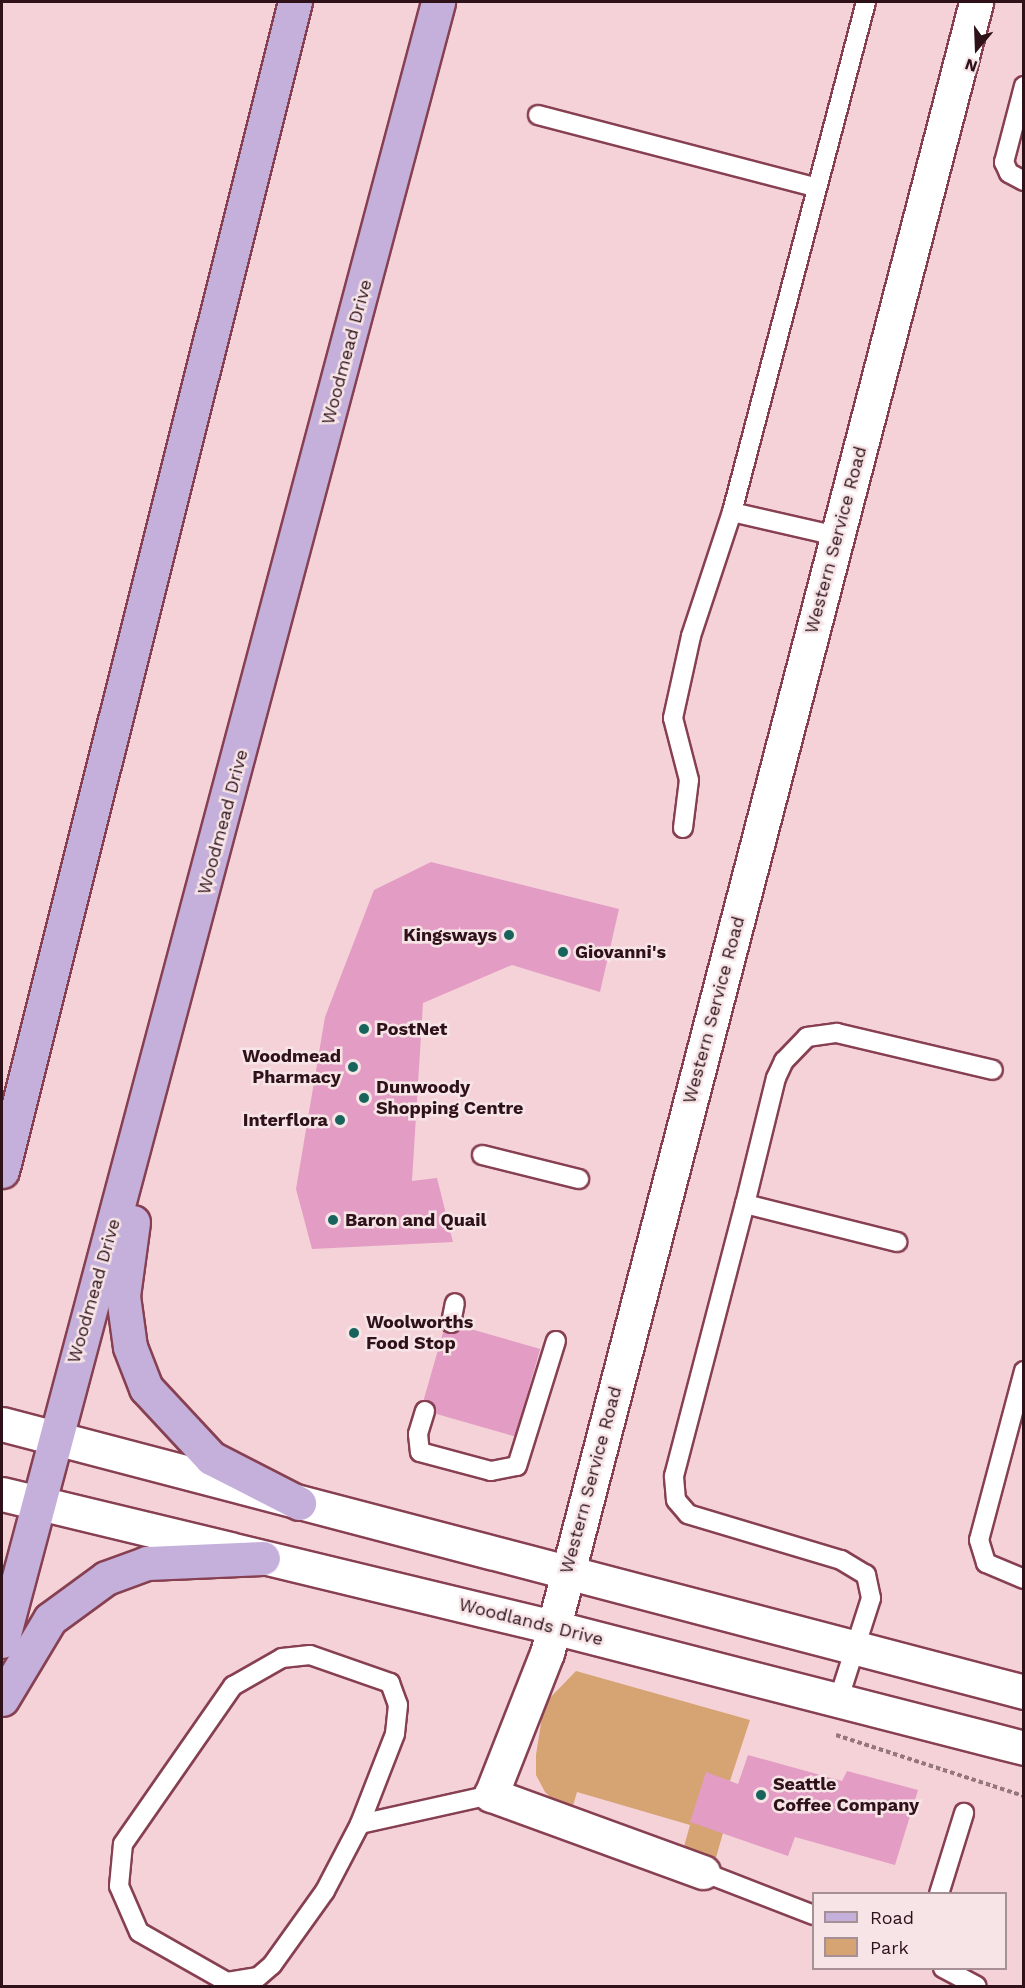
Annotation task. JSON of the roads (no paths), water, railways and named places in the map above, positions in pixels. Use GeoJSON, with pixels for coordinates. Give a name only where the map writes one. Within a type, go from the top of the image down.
{"type":"FeatureCollection","features":[{"type":"Feature","properties":{"kind":"main road"},"geometry":{"type":"LineString","coordinates":[[2,1171],[33,1039],[295,2]]}},
{"type":"Feature","properties":{"kind":"main road","name":"Woodmead Drive"},"geometry":{"type":"LineString","coordinates":[[2,1641],[52,1437],[170,1025],[438,2]]}},
{"type":"Feature","properties":{"kind":"main road","name":"Western Service Road"},"geometry":{"type":"LineString","coordinates":[[491,1795],[553,1627],[976,2]]}},
{"type":"Feature","properties":{"kind":"main road"},"geometry":{"type":"LineString","coordinates":[[170,1025],[125,1263],[130,1347],[146,1388],[211,1458],[299,1503]]}},
{"type":"Feature","properties":{"kind":"main road"},"geometry":{"type":"LineString","coordinates":[[2,1118],[33,1039]]}},
{"type":"Feature","properties":{"kind":"main road"},"geometry":{"type":"LineString","coordinates":[[2,1424],[1023,1692]]}},
{"type":"Feature","properties":{"kind":"main road","name":"Woodlands Drive"},"geometry":{"type":"LineString","coordinates":[[2,1494],[553,1627],[1023,1748]]}},
{"type":"Feature","properties":{"kind":"main road"},"geometry":{"type":"LineString","coordinates":[[2,1699],[50,1619],[106,1578],[147,1563],[263,1558]]}},
{"type":"Feature","properties":{"kind":"main road"},"geometry":{"type":"LineString","coordinates":[[491,1795],[703,1872]]}},
{"type":"Feature","properties":{"kind":"lane"},"geometry":{"type":"LineString","coordinates":[[683,828],[689,780],[673,718],[691,636],[732,513],[814,187],[866,2]]}},
{"type":"Feature","properties":{"kind":"lane"},"geometry":{"type":"LineString","coordinates":[[1023,86],[1004,162],[1009,173],[1023,181]]}},
{"type":"Feature","properties":{"kind":"lane"},"geometry":{"type":"LineString","coordinates":[[538,115],[814,187]]}},
{"type":"Feature","properties":{"kind":"lane"},"geometry":{"type":"LineString","coordinates":[[732,513],[837,536]]}},
{"type":"Feature","properties":{"kind":"lane"},"geometry":{"type":"LineString","coordinates":[[838,1701],[871,1598],[860,1570],[694,1517],[676,1500],[674,1476],[776,1078],[784,1061],[807,1037],[837,1033],[993,1070]]}},
{"type":"Feature","properties":{"kind":"lane"},"geometry":{"type":"LineString","coordinates":[[482,1155],[579,1179]]}},
{"type":"Feature","properties":{"kind":"lane"},"geometry":{"type":"LineString","coordinates":[[745,1204],[897,1242]]}},
{"type":"Feature","properties":{"kind":"lane"},"geometry":{"type":"LineString","coordinates":[[451,1323],[455,1303]]}},
{"type":"Feature","properties":{"kind":"lane"},"geometry":{"type":"LineString","coordinates":[[425,1411],[418,1434],[420,1452],[491,1471],[517,1466],[556,1341]]}},
{"type":"Feature","properties":{"kind":"lane"},"geometry":{"type":"LineString","coordinates":[[1023,1371],[979,1540],[986,1563],[1023,1579]]}},
{"type":"Feature","properties":{"kind":"lane"},"geometry":{"type":"LineString","coordinates":[[310,1655],[383,1678],[394,1688],[395,1734],[360,1824],[325,1892],[272,1965],[244,1982],[227,1982],[149,1941],[124,1905],[118,1862],[123,1844],[233,1686],[282,1658],[310,1655]]}},
{"type":"Feature","properties":{"kind":"lane"},"geometry":{"type":"LineString","coordinates":[[360,1824],[491,1795]]}},
{"type":"Feature","properties":{"kind":"lane"},"geometry":{"type":"LineString","coordinates":[[939,1892],[964,1813]]}},
{"type":"Feature","properties":{"kind":"lane"},"geometry":{"type":"LineString","coordinates":[[703,1872],[812,1915]]}},
{"type":"Feature","properties":{"kind":"lane"},"geometry":{"type":"LineString","coordinates":[[947,1970],[977,1986]]}},
{"type":"Feature","properties":{"kind":"place","name":"Kingsways"},"geometry":{"type":"Point","coordinates":[509,935]}},
{"type":"Feature","properties":{"kind":"place","name":"Giovanni's"},"geometry":{"type":"Point","coordinates":[563,952]}},
{"type":"Feature","properties":{"kind":"place","name":"PostNet"},"geometry":{"type":"Point","coordinates":[364,1029]}},
{"type":"Feature","properties":{"kind":"place","name":"Woodmead Pharmacy"},"geometry":{"type":"Point","coordinates":[353,1067]}},
{"type":"Feature","properties":{"kind":"place","name":"Dunwoody Shopping Centre"},"geometry":{"type":"Point","coordinates":[364,1098]}},
{"type":"Feature","properties":{"kind":"place","name":"Interflora"},"geometry":{"type":"Point","coordinates":[340,1120]}},
{"type":"Feature","properties":{"kind":"place","name":"Baron and Quail"},"geometry":{"type":"Point","coordinates":[333,1220]}},
{"type":"Feature","properties":{"kind":"place","name":"Woolworths Food Stop"},"geometry":{"type":"Point","coordinates":[354,1333]}},
{"type":"Feature","properties":{"kind":"place","name":"Seattle Coffee Company"},"geometry":{"type":"Point","coordinates":[761,1795]}}]}
